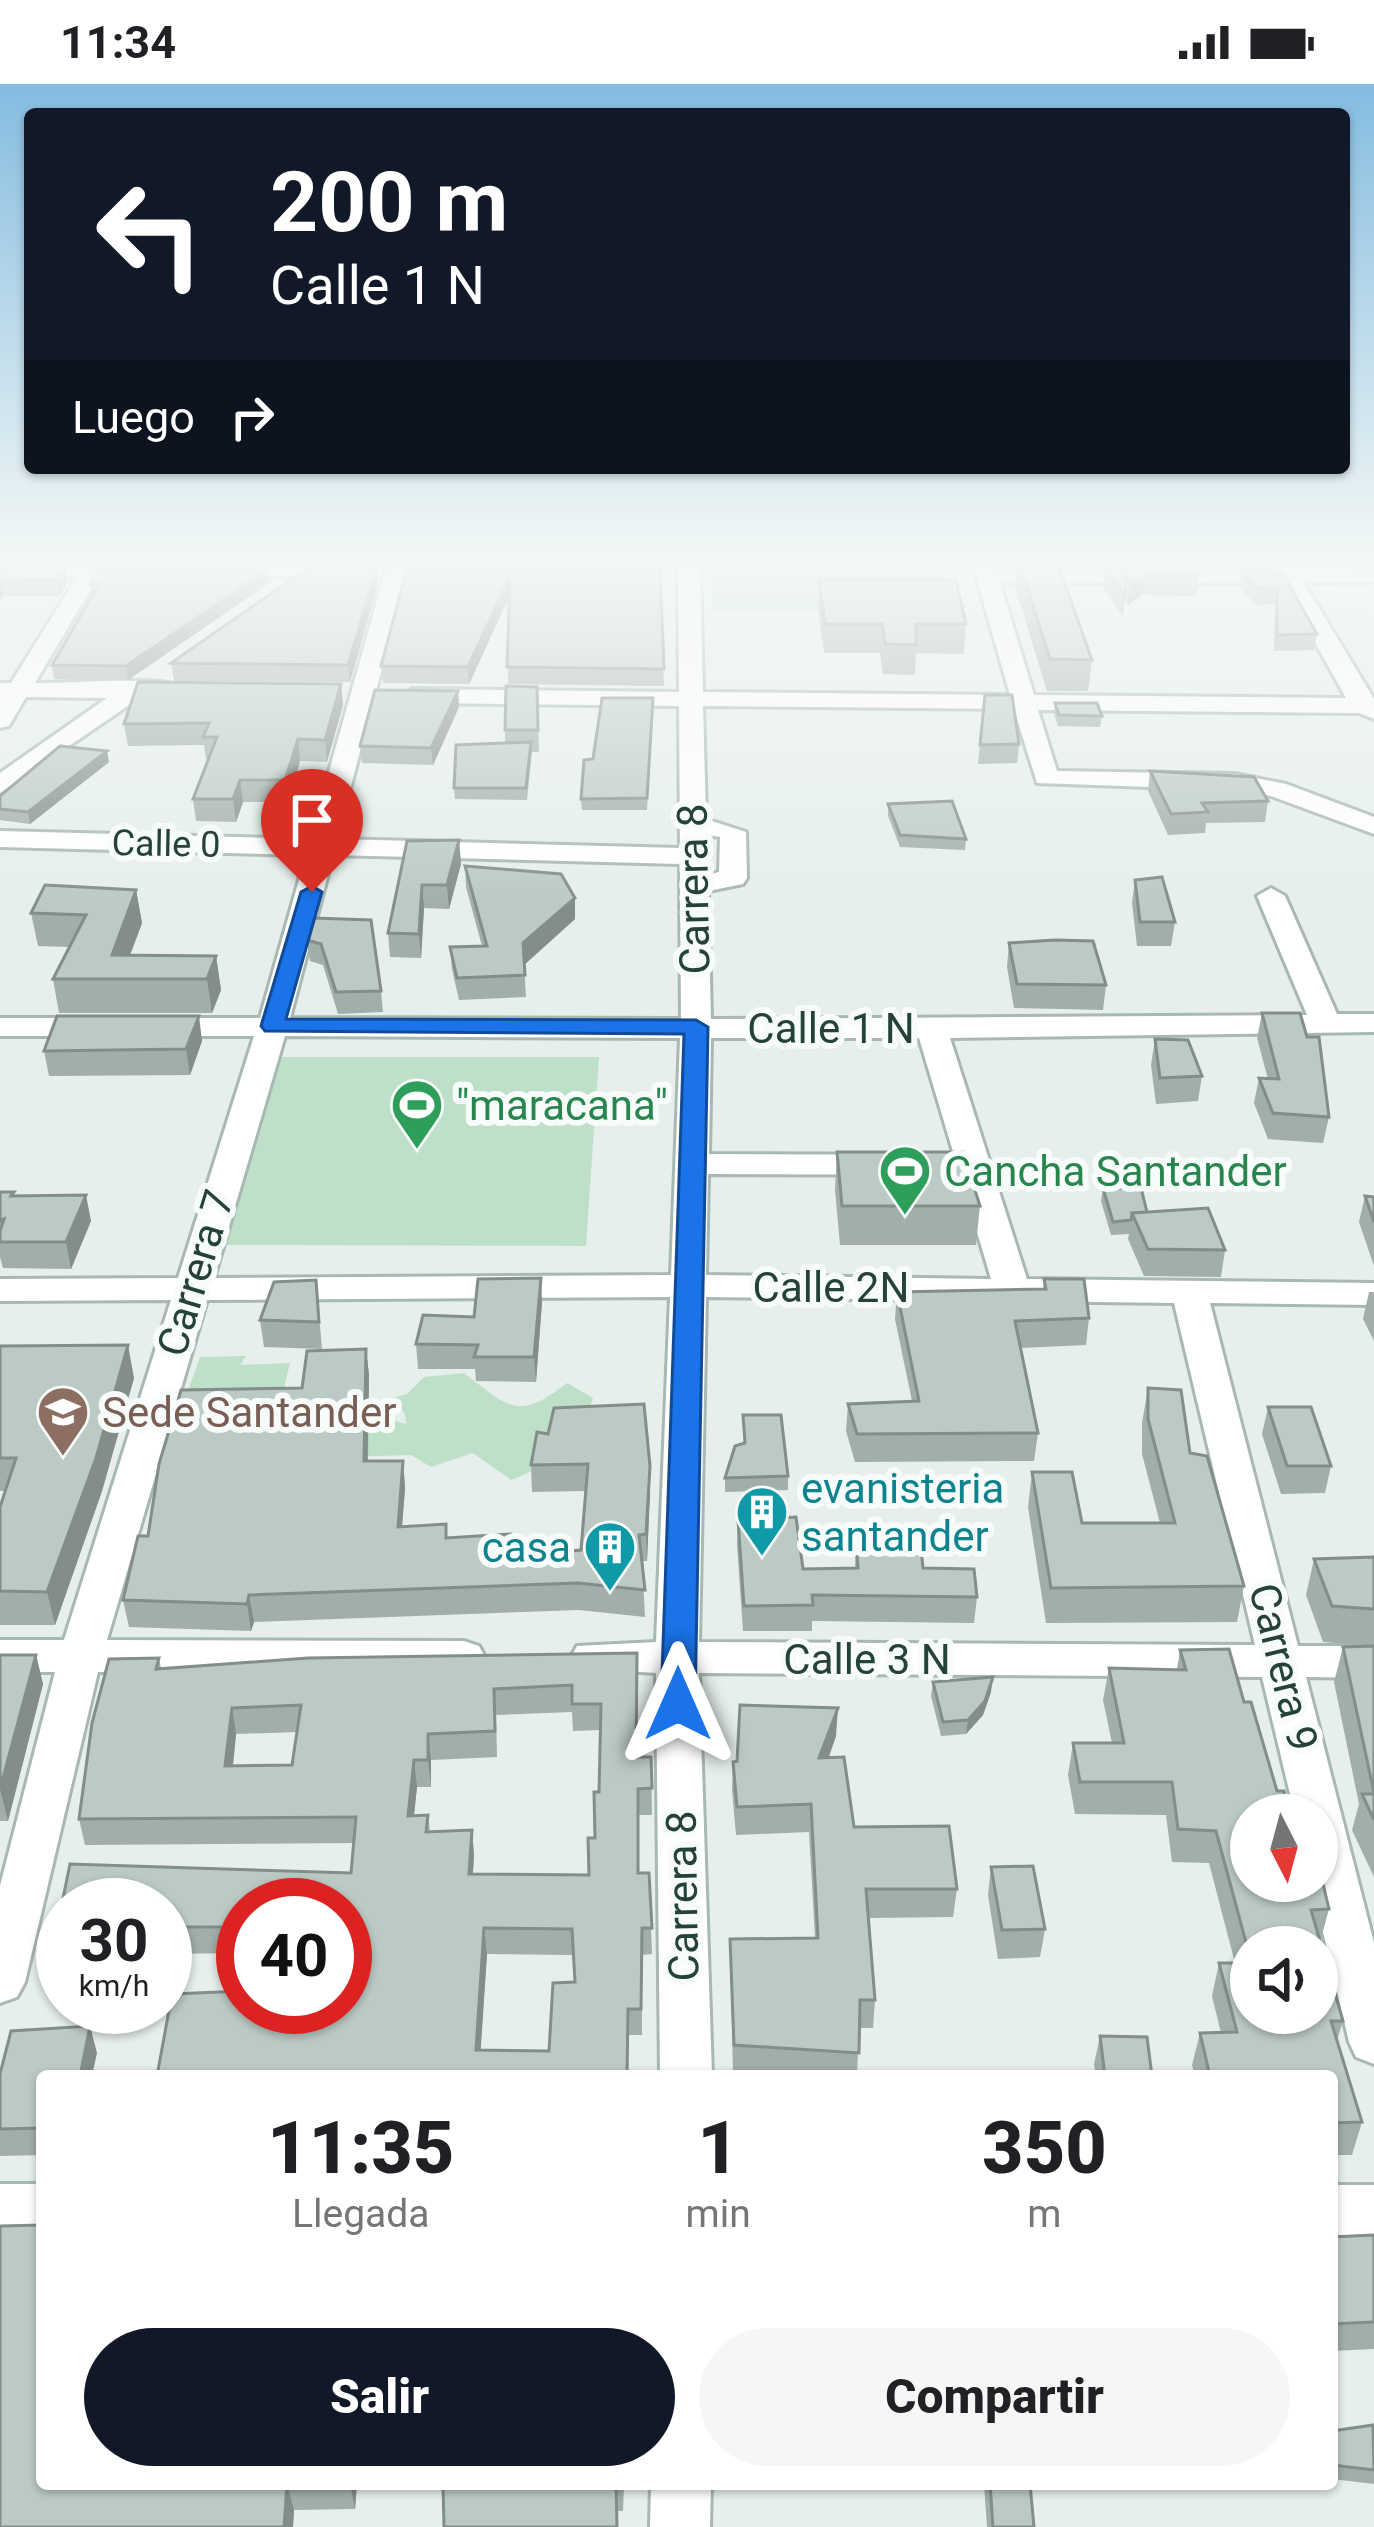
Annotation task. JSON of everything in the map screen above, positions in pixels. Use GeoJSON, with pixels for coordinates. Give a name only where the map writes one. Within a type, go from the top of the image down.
{"type":"FeatureCollection","features":[{"type":"Feature","properties":{"kind":"street"},"geometry":{"type":"LineString","coordinates":[[0,785],[151,679]]}},
{"type":"Feature","properties":{"kind":"street","name":"Carrera 7"},"geometry":{"type":"LineString","coordinates":[[0,1982],[81,1655],[325,847],[349,695],[356,679]]}},
{"type":"Feature","properties":{"kind":"street","name":"Carrera 8"},"geometry":{"type":"LineString","coordinates":[[686,2070],[677,1658],[696,1027],[687,679]]}},
{"type":"Feature","properties":{"kind":"street"},"geometry":{"type":"LineString","coordinates":[[1018,679],[1046,778],[1235,782],[1277,789],[1374,826]]}},
{"type":"Feature","properties":{"kind":"street"},"geometry":{"type":"LineString","coordinates":[[1352,679],[1370,708]]}},
{"type":"Feature","properties":{"kind":"street"},"geometry":{"type":"LineString","coordinates":[[0,721],[9,690],[202,693]]}},
{"type":"Feature","properties":{"kind":"street"},"geometry":{"type":"LineString","coordinates":[[349,695],[1370,708]]}},
{"type":"Feature","properties":{"kind":"street"},"geometry":{"type":"LineString","coordinates":[[691,824],[733,832],[733,878],[693,886]]}},
{"type":"Feature","properties":{"kind":"street","name":"Calle 0"},"geometry":{"type":"LineString","coordinates":[[0,839],[692,856]]}},
{"type":"Feature","properties":{"kind":"street"},"geometry":{"type":"LineString","coordinates":[[1271,896],[1326,1023]]}},
{"type":"Feature","properties":{"kind":"street","name":"Calle 1 N"},"geometry":{"type":"LineString","coordinates":[[0,1027],[932,1029],[1374,1023]]}},
{"type":"Feature","properties":{"kind":"street"},"geometry":{"type":"LineString","coordinates":[[932,1029],[1012,1288]]}},
{"type":"Feature","properties":{"kind":"street"},"geometry":{"type":"LineString","coordinates":[[692,1164],[975,1165]]}},
{"type":"Feature","properties":{"kind":"street","name":"Calle 2N"},"geometry":{"type":"LineString","coordinates":[[0,1290],[688,1286],[1374,1294]]}},
{"type":"Feature","properties":{"kind":"street","name":"Carrera 9"},"geometry":{"type":"LineString","coordinates":[[1190,1292],[1374,2042]]}},
{"type":"Feature","properties":{"kind":"street"},"geometry":{"type":"LineString","coordinates":[[0,1655],[510,1657]]}},
{"type":"Feature","properties":{"kind":"street","name":"Calle 3 N"},"geometry":{"type":"LineString","coordinates":[[558,1657],[1374,1662]]}},
{"type":"Feature","properties":{"kind":"street"},"geometry":{"type":"LineString","coordinates":[[0,2209],[36,2210]]}},
{"type":"Feature","properties":{"kind":"street"},"geometry":{"type":"LineString","coordinates":[[1338,2210],[1374,2210]]}},
{"type":"Feature","properties":{"kind":"street"},"geometry":{"type":"LineString","coordinates":[[680,2527],[681,2490]]}},
{"type":"Feature","properties":{"kind":"green space","name":"\"maracana\""},"geometry":{"type":"Polygon","coordinates":[[[268,1057],[599,1057],[586,1246],[216,1245],[268,1057]]]}},
{"type":"Feature","properties":{"kind":"green space"},"geometry":{"type":"Polygon","coordinates":[[[246,1356],[240,1365],[290,1363],[278,1413],[186,1396],[200,1357],[246,1356]]]}},
{"type":"Feature","properties":{"kind":"green space"},"geometry":{"type":"Polygon","coordinates":[[[464,1373],[514,1405],[536,1403],[567,1383],[593,1398],[561,1448],[537,1468],[511,1480],[473,1453],[431,1467],[411,1455],[342,1457],[356,1428],[378,1416],[406,1424],[405,1414],[392,1398],[407,1394],[424,1377],[464,1373]]]}},
{"type":"Feature","properties":{"kind":"building"},"geometry":{"type":"Polygon","coordinates":[[[138,682],[341,684],[325,740],[298,739],[285,780],[240,780],[233,799],[193,799],[217,737],[203,737],[209,723],[124,724],[138,682]]]}},
{"type":"Feature","properties":{"kind":"building"},"geometry":{"type":"Polygon","coordinates":[[[506,686],[537,687],[538,730],[505,730],[506,686]]]}},
{"type":"Feature","properties":{"kind":"building"},"geometry":{"type":"Polygon","coordinates":[[[375,690],[458,691],[431,748],[360,746],[375,690]]]}},
{"type":"Feature","properties":{"kind":"building"},"geometry":{"type":"Polygon","coordinates":[[[985,695],[1012,695],[1019,744],[980,745],[985,695]]]}},
{"type":"Feature","properties":{"kind":"building"},"geometry":{"type":"Polygon","coordinates":[[[602,698],[653,698],[647,798],[581,799],[584,760],[593,759],[602,698]]]}},
{"type":"Feature","properties":{"kind":"building"},"geometry":{"type":"Polygon","coordinates":[[[1055,703],[1097,703],[1102,716],[1059,715],[1055,703]]]}},
{"type":"Feature","properties":{"kind":"building"},"geometry":{"type":"Polygon","coordinates":[[[531,742],[526,788],[454,788],[456,745],[531,742]]]}},
{"type":"Feature","properties":{"kind":"building"},"geometry":{"type":"Polygon","coordinates":[[[60,746],[107,751],[28,812],[0,809],[0,796],[60,746]]]}},
{"type":"Feature","properties":{"kind":"building"},"geometry":{"type":"Polygon","coordinates":[[[1150,771],[1254,777],[1268,801],[1202,803],[1208,812],[1171,814],[1150,771]]]}},
{"type":"Feature","properties":{"kind":"building"},"geometry":{"type":"Polygon","coordinates":[[[952,801],[966,839],[900,835],[888,804],[952,801]]]}},
{"type":"Feature","properties":{"kind":"building"},"geometry":{"type":"Polygon","coordinates":[[[459,840],[447,885],[422,885],[419,934],[388,933],[407,841],[459,840]]]}},
{"type":"Feature","properties":{"kind":"building"},"geometry":{"type":"Polygon","coordinates":[[[465,866],[561,874],[575,898],[523,943],[525,975],[457,978],[450,947],[487,946],[465,866]]]}},
{"type":"Feature","properties":{"kind":"building"},"geometry":{"type":"Polygon","coordinates":[[[1162,877],[1175,922],[1140,922],[1135,880],[1162,877]]]}},
{"type":"Feature","properties":{"kind":"building"},"geometry":{"type":"Polygon","coordinates":[[[45,885],[136,890],[112,955],[216,956],[207,979],[53,979],[86,915],[31,913],[45,885]]]}},
{"type":"Feature","properties":{"kind":"building"},"geometry":{"type":"Polygon","coordinates":[[[313,918],[371,920],[381,991],[336,992],[321,944],[307,940],[313,918]]]}},
{"type":"Feature","properties":{"kind":"building"},"geometry":{"type":"Polygon","coordinates":[[[1093,941],[1106,985],[1017,984],[1009,943],[1093,941]]]}},
{"type":"Feature","properties":{"kind":"building"},"geometry":{"type":"Polygon","coordinates":[[[1262,1013],[1300,1013],[1307,1037],[1319,1037],[1329,1117],[1273,1113],[1259,1078],[1279,1079],[1262,1013]]]}},
{"type":"Feature","properties":{"kind":"building"},"geometry":{"type":"Polygon","coordinates":[[[57,1016],[199,1016],[186,1049],[44,1051],[57,1016]]]}},
{"type":"Feature","properties":{"kind":"building"},"geometry":{"type":"Polygon","coordinates":[[[1155,1039],[1188,1040],[1202,1076],[1160,1078],[1155,1039]]]}},
{"type":"Feature","properties":{"kind":"building"},"geometry":{"type":"Polygon","coordinates":[[[837,1152],[963,1152],[980,1206],[842,1206],[837,1152]]]}},
{"type":"Feature","properties":{"kind":"building"},"geometry":{"type":"Polygon","coordinates":[[[1103,1188],[1141,1188],[1147,1212],[1113,1222],[1103,1188]]]}},
{"type":"Feature","properties":{"kind":"building"},"geometry":{"type":"Polygon","coordinates":[[[0,1192],[14,1192],[11,1196],[86,1195],[66,1242],[0,1242],[4,1219],[0,1221],[0,1192]]]}},
{"type":"Feature","properties":{"kind":"building"},"geometry":{"type":"Polygon","coordinates":[[[1365,1196],[1374,1197],[1374,1222],[1365,1196]]]}},
{"type":"Feature","properties":{"kind":"building"},"geometry":{"type":"Polygon","coordinates":[[[1208,1208],[1225,1250],[1148,1249],[1132,1213],[1208,1208]]]}},
{"type":"Feature","properties":{"kind":"building"},"geometry":{"type":"Polygon","coordinates":[[[541,1278],[534,1357],[474,1357],[478,1345],[416,1344],[423,1315],[474,1317],[478,1279],[541,1278]]]}},
{"type":"Feature","properties":{"kind":"building"},"geometry":{"type":"Polygon","coordinates":[[[1044,1279],[1084,1279],[1089,1318],[1015,1321],[1038,1433],[857,1434],[848,1404],[919,1401],[897,1292],[1046,1289],[1044,1279]]]}},
{"type":"Feature","properties":{"kind":"building"},"geometry":{"type":"Polygon","coordinates":[[[316,1280],[319,1322],[260,1320],[274,1282],[316,1280]]]}},
{"type":"Feature","properties":{"kind":"building"},"geometry":{"type":"Polygon","coordinates":[[[128,1345],[96,1458],[47,1592],[0,1591],[0,1507],[16,1458],[0,1458],[0,1346],[128,1345]]]}},
{"type":"Feature","properties":{"kind":"building"},"geometry":{"type":"Polygon","coordinates":[[[366,1349],[364,1461],[403,1461],[398,1527],[446,1524],[446,1538],[511,1534],[512,1556],[581,1550],[588,1464],[531,1465],[537,1432],[548,1434],[554,1408],[644,1404],[650,1466],[646,1534],[639,1535],[645,1590],[578,1583],[249,1595],[247,1604],[123,1600],[138,1536],[148,1536],[159,1464],[181,1390],[302,1388],[307,1351],[366,1349]]]}},
{"type":"Feature","properties":{"kind":"building"},"geometry":{"type":"Polygon","coordinates":[[[1148,1388],[1181,1390],[1190,1453],[1207,1456],[1244,1586],[1051,1588],[1032,1472],[1072,1472],[1082,1523],[1175,1523],[1148,1419],[1148,1388]]]}},
{"type":"Feature","properties":{"kind":"building"},"geometry":{"type":"Polygon","coordinates":[[[1268,1407],[1311,1407],[1331,1466],[1287,1466],[1268,1407]]]}},
{"type":"Feature","properties":{"kind":"building"},"geometry":{"type":"Polygon","coordinates":[[[743,1415],[781,1415],[788,1476],[725,1478],[735,1446],[745,1443],[743,1415]]]}},
{"type":"Feature","properties":{"kind":"building"},"geometry":{"type":"Polygon","coordinates":[[[796,1517],[803,1569],[858,1568],[856,1539],[920,1539],[923,1568],[974,1569],[977,1597],[812,1595],[813,1605],[744,1606],[738,1520],[796,1517]]]}},
{"type":"Feature","properties":{"kind":"building"},"geometry":{"type":"Polygon","coordinates":[[[1374,1557],[1374,1609],[1332,1606],[1314,1559],[1374,1557]]]}},
{"type":"Feature","properties":{"kind":"building"},"geometry":{"type":"Polygon","coordinates":[[[1374,1646],[1374,1793],[1343,1647],[1374,1646]]]}},
{"type":"Feature","properties":{"kind":"building"},"geometry":{"type":"Polygon","coordinates":[[[1229,1649],[1244,1702],[1251,1702],[1277,1791],[1284,1791],[1230,1794],[1230,1883],[1216,1831],[1178,1829],[1172,1782],[1080,1782],[1073,1743],[1124,1743],[1109,1668],[1186,1670],[1180,1650],[1229,1649]]]}},
{"type":"Feature","properties":{"kind":"building"},"geometry":{"type":"Polygon","coordinates":[[[637,1653],[636,1757],[651,1757],[652,1788],[638,1789],[638,1873],[649,1873],[652,1928],[642,1928],[641,2009],[628,2009],[627,2070],[158,2070],[165,2034],[192,2034],[192,1993],[216,1992],[216,2034],[372,2034],[372,1878],[216,1878],[216,1927],[192,1927],[192,1878],[67,1878],[70,1864],[351,1873],[356,1817],[79,1819],[92,1723],[109,1659],[159,1658],[156,1669],[308,1658],[637,1653]],[[572,1685],[494,1689],[495,1731],[428,1734],[428,1760],[414,1760],[408,1816],[428,1815],[426,1832],[472,1830],[469,1874],[589,1875],[588,1838],[595,1838],[594,1792],[599,1792],[601,1704],[572,1704],[572,1685]],[[301,1705],[232,1708],[225,1766],[292,1765],[301,1705]],[[484,1928],[476,2050],[549,2051],[553,1983],[575,1982],[572,1929],[484,1928]]]}},
{"type":"Feature","properties":{"kind":"building"},"geometry":{"type":"Polygon","coordinates":[[[0,1655],[36,1655],[0,1789],[0,1655]]]}},
{"type":"Feature","properties":{"kind":"building"},"geometry":{"type":"Polygon","coordinates":[[[993,1677],[985,1701],[968,1720],[943,1722],[933,1682],[993,1677]]]}},
{"type":"Feature","properties":{"kind":"building"},"geometry":{"type":"Polygon","coordinates":[[[740,1705],[838,1708],[819,1758],[844,1757],[854,1827],[949,1826],[957,1889],[866,1889],[875,2000],[860,2000],[859,2053],[734,2045],[730,1939],[818,1938],[811,1804],[737,1807],[733,1762],[737,1761],[740,1705]]]}},
{"type":"Feature","properties":{"kind":"building"},"geometry":{"type":"Polygon","coordinates":[[[1362,1794],[1374,1794],[1374,1820],[1362,1794]]]}},
{"type":"Feature","properties":{"kind":"building"},"geometry":{"type":"Polygon","coordinates":[[[1033,1866],[1045,1929],[1002,1930],[991,1867],[1033,1866]]]}},
{"type":"Feature","properties":{"kind":"building"},"geometry":{"type":"Polygon","coordinates":[[[1235,1902],[1327,1902],[1329,1909],[1311,1910],[1316,1926],[1242,1926],[1235,1902]]]}},
{"type":"Feature","properties":{"kind":"building"},"geometry":{"type":"Polygon","coordinates":[[[1219,1963],[1230,1963],[1230,2005],[1219,1963]]]}},
{"type":"Feature","properties":{"kind":"building"},"geometry":{"type":"Polygon","coordinates":[[[11,2031],[88,2034],[81,2070],[36,2070],[36,2128],[0,2129],[0,2074],[11,2031]]]}},
{"type":"Feature","properties":{"kind":"building"},"geometry":{"type":"Polygon","coordinates":[[[1200,2033],[1335,2034],[1362,2122],[1338,2123],[1338,2070],[1209,2070],[1200,2033]]]}},
{"type":"Feature","properties":{"kind":"building"},"geometry":{"type":"Polygon","coordinates":[[[1100,2036],[1147,2037],[1151,2070],[1104,2070],[1100,2036]]]}},
{"type":"Feature","properties":{"kind":"building"},"geometry":{"type":"Polygon","coordinates":[[[36,2225],[36,2490],[287,2490],[284,2527],[0,2527],[0,2226],[36,2225]]]}},
{"type":"Feature","properties":{"kind":"building"},"geometry":{"type":"Polygon","coordinates":[[[1374,2235],[1374,2322],[1338,2324],[1338,2237],[1374,2235]]]}},
{"type":"Feature","properties":{"kind":"building"},"geometry":{"type":"Polygon","coordinates":[[[1373,2425],[1374,2470],[1338,2466],[1338,2430],[1373,2425]]]}},
{"type":"Feature","properties":{"kind":"building"},"geometry":{"type":"Polygon","coordinates":[[[443,2490],[616,2490],[617,2527],[444,2527],[443,2490]]]}},
{"type":"Feature","properties":{"kind":"building"},"geometry":{"type":"Polygon","coordinates":[[[990,2490],[1031,2490],[1034,2527],[993,2527],[990,2490]]]}},
{"type":"Feature","properties":{"kind":"place","name":"\"maracana\""},"geometry":{"type":"Point","coordinates":[417,1151]}},
{"type":"Feature","properties":{"kind":"place","name":"Cancha Santander"},"geometry":{"type":"Point","coordinates":[905,1217]}},
{"type":"Feature","properties":{"kind":"place","name":"Sede Santander"},"geometry":{"type":"Point","coordinates":[63,1458]}},
{"type":"Feature","properties":{"kind":"place","name":"evanisteria santander"},"geometry":{"type":"Point","coordinates":[762,1558]}},
{"type":"Feature","properties":{"kind":"place","name":"casa"},"geometry":{"type":"Point","coordinates":[610,1593]}},
{"type":"Feature","properties":{"kind":"route"},"geometry":{"type":"LineString","coordinates":[[312,892],[273,1026],[696,1027],[678,1704]]}}]}
